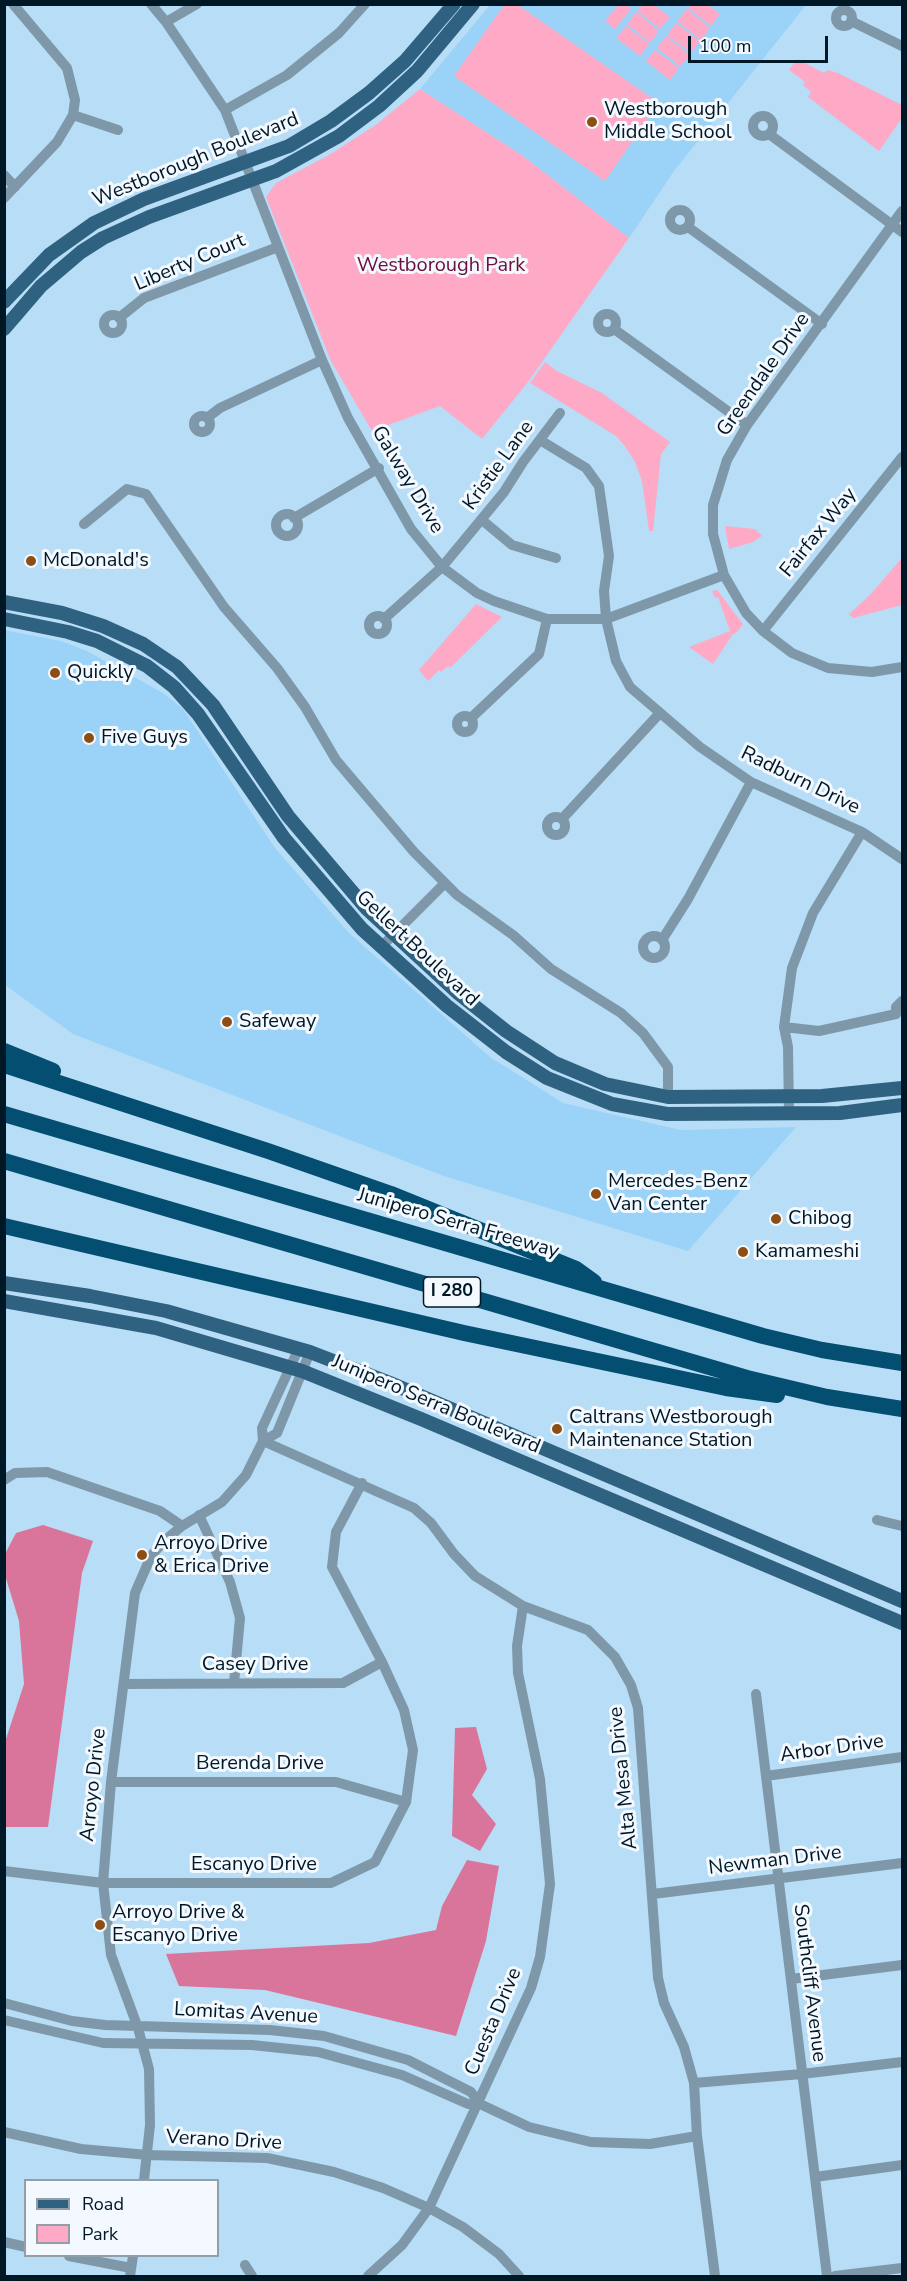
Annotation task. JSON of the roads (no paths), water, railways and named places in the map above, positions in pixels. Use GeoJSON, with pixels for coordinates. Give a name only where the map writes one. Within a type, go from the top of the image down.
{"type":"FeatureCollection","features":[{"type":"Feature","properties":{"kind":"highway"},"geometry":{"type":"LineString","coordinates":[[4,1051],[74,1080],[84,1090]]}},
{"type":"Feature","properties":{"kind":"highway"},"geometry":{"type":"LineString","coordinates":[[4,1065],[391,1194],[576,1269],[602,1289]]}},
{"type":"Feature","properties":{"kind":"highway","name":"Junipero Serra Freeway"},"geometry":{"type":"LineString","coordinates":[[4,1114],[783,1341],[903,1363]]}},
{"type":"Feature","properties":{"kind":"highway","name":"I 280"},"geometry":{"type":"LineString","coordinates":[[4,1161],[747,1378],[827,1397],[903,1409]]}},
{"type":"Feature","properties":{"kind":"highway"},"geometry":{"type":"LineString","coordinates":[[4,1168],[45,1172]]}},
{"type":"Feature","properties":{"kind":"highway"},"geometry":{"type":"LineString","coordinates":[[8,1227],[464,1333],[609,1364],[748,1392],[903,1409]]}},
{"type":"Feature","properties":{"kind":"main road","name":"Westborough Boulevard"},"geometry":{"type":"LineString","coordinates":[[4,302],[50,255],[94,223],[144,199],[246,163],[304,138],[351,107],[405,61],[454,4]]}},
{"type":"Feature","properties":{"kind":"main road","name":"Westborough Boulevard"},"geometry":{"type":"LineString","coordinates":[[4,330],[41,286],[81,252],[103,238],[149,217],[252,181],[312,153],[366,116],[417,71],[473,4]]}},
{"type":"Feature","properties":{"kind":"main road","name":"Gellert Boulevard"},"geometry":{"type":"LineString","coordinates":[[4,602],[72,616],[103,626],[155,651],[182,672],[213,705],[256,772],[314,849],[394,935],[477,1008],[555,1063],[616,1087],[668,1097],[854,1094],[903,1088]]}},
{"type":"Feature","properties":{"kind":"main road","name":"Gellert Boulevard"},"geometry":{"type":"LineString","coordinates":[[4,619],[68,632],[97,641],[141,663],[174,687],[198,714],[242,781],[290,847],[332,896],[381,947],[428,990],[486,1037],[536,1072],[579,1093],[622,1107],[655,1113],[854,1112],[903,1105]]}},
{"type":"Feature","properties":{"kind":"main road","name":"Junipero Serra Boulevard"},"geometry":{"type":"LineString","coordinates":[[4,1283],[150,1307],[227,1326],[304,1350],[411,1392],[903,1601]]}},
{"type":"Feature","properties":{"kind":"main road","name":"Junipero Serra Boulevard"},"geometry":{"type":"LineString","coordinates":[[4,1301],[156,1328],[297,1369],[412,1415],[903,1623]]}},
{"type":"Feature","properties":{"kind":"street"},"geometry":{"type":"LineString","coordinates":[[4,198],[57,142],[73,115],[75,100],[67,68],[13,4]]}},
{"type":"Feature","properties":{"kind":"street","name":"Galway Drive"},"geometry":{"type":"LineString","coordinates":[[151,4],[166,22],[225,110],[322,360],[348,418],[379,468],[411,529],[442,567],[477,593],[494,602],[547,619],[606,619],[723,575]]}},
{"type":"Feature","properties":{"kind":"street"},"geometry":{"type":"LineString","coordinates":[[166,22],[197,4]]}},
{"type":"Feature","properties":{"kind":"street"},"geometry":{"type":"LineString","coordinates":[[225,110],[287,75],[339,33],[365,4]]}},
{"type":"Feature","properties":{"kind":"street"},"geometry":{"type":"LineString","coordinates":[[851,21],[903,46]]}},
{"type":"Feature","properties":{"kind":"street"},"geometry":{"type":"LineString","coordinates":[[73,115],[118,130]]}},
{"type":"Feature","properties":{"kind":"street"},"geometry":{"type":"LineString","coordinates":[[769,134],[903,232]]}},
{"type":"Feature","properties":{"kind":"street"},"geometry":{"type":"LineString","coordinates":[[4,175],[15,188]]}},
{"type":"Feature","properties":{"kind":"street","name":"Greendale Drive"},"geometry":{"type":"LineString","coordinates":[[903,212],[747,425],[727,460],[713,505],[713,534],[723,575],[746,613],[763,631],[792,653],[828,668],[872,672],[903,667]]}},
{"type":"Feature","properties":{"kind":"street"},"geometry":{"type":"LineString","coordinates":[[688,227],[822,324]]}},
{"type":"Feature","properties":{"kind":"street","name":"Liberty Court"},"geometry":{"type":"LineString","coordinates":[[119,318],[144,298],[278,247]]}},
{"type":"Feature","properties":{"kind":"street"},"geometry":{"type":"LineString","coordinates":[[614,329],[747,425]]}},
{"type":"Feature","properties":{"kind":"street"},"geometry":{"type":"LineString","coordinates":[[207,418],[220,408],[322,360]]}},
{"type":"Feature","properties":{"kind":"street","name":"Kristie Lane"},"geometry":{"type":"LineString","coordinates":[[384,619],[442,567],[482,520],[560,413]]}},
{"type":"Feature","properties":{"kind":"street","name":"Radburn Drive"},"geometry":{"type":"LineString","coordinates":[[540,440],[586,468],[599,486],[609,556],[604,591],[606,619],[616,662],[622,675],[659,714],[700,747],[751,782],[862,832],[903,859]]}},
{"type":"Feature","properties":{"kind":"street","name":"Fairfax Way"},"geometry":{"type":"LineString","coordinates":[[763,631],[903,457]]}},
{"type":"Feature","properties":{"kind":"street"},"geometry":{"type":"LineString","coordinates":[[294,518],[379,468]]}},
{"type":"Feature","properties":{"kind":"street"},"geometry":{"type":"LineString","coordinates":[[84,524],[127,489],[146,494],[224,608],[277,668],[305,706],[336,760],[414,852],[445,883],[513,935],[551,969],[621,1013],[643,1033],[668,1067],[668,1097]]}},
{"type":"Feature","properties":{"kind":"street"},"geometry":{"type":"LineString","coordinates":[[482,520],[512,545],[556,558]]}},
{"type":"Feature","properties":{"kind":"street"},"geometry":{"type":"LineString","coordinates":[[471,718],[539,654],[547,619]]}},
{"type":"Feature","properties":{"kind":"street"},"geometry":{"type":"LineString","coordinates":[[562,819],[659,714]]}},
{"type":"Feature","properties":{"kind":"street"},"geometry":{"type":"LineString","coordinates":[[662,940],[674,924],[751,782]]}},
{"type":"Feature","properties":{"kind":"street"},"geometry":{"type":"LineString","coordinates":[[789,1113],[788,1047],[784,1027],[792,968],[813,913],[862,832]]}},
{"type":"Feature","properties":{"kind":"street"},"geometry":{"type":"LineString","coordinates":[[381,947],[445,883]]}},
{"type":"Feature","properties":{"kind":"street"},"geometry":{"type":"LineString","coordinates":[[784,1027],[819,1031],[899,1016],[896,1007],[903,1000]]}},
{"type":"Feature","properties":{"kind":"street","name":"Arroyo Drive"},"geometry":{"type":"LineString","coordinates":[[144,2179],[151,2098],[149,2069],[138,2028],[111,1955],[104,1883],[111,1782],[135,1593],[151,1556],[182,1526],[235,1490],[263,1441],[277,1433],[304,1350]]}},
{"type":"Feature","properties":{"kind":"street","name":"Alta Mesa Drive"},"geometry":{"type":"LineString","coordinates":[[263,1441],[414,1508],[431,1522],[454,1554],[475,1575],[523,1606],[588,1630],[615,1657],[631,1685],[638,1708],[658,1978],[664,2003],[684,2047],[694,2083],[697,2136],[716,2277]]}},
{"type":"Feature","properties":{"kind":"street"},"geometry":{"type":"LineString","coordinates":[[4,1480],[15,1473],[47,1472],[159,1511],[182,1526]]}},
{"type":"Feature","properties":{"kind":"street","name":"Escanyo Drive"},"geometry":{"type":"LineString","coordinates":[[4,1870],[104,1883],[331,1883],[375,1862],[406,1802],[413,1750],[404,1710],[382,1662],[332,1567],[336,1532],[362,1483]]}},
{"type":"Feature","properties":{"kind":"street"},"geometry":{"type":"LineString","coordinates":[[199,1515],[230,1582],[240,1618],[234,1683]]}},
{"type":"Feature","properties":{"kind":"street"},"geometry":{"type":"LineString","coordinates":[[877,1520],[903,1526]]}},
{"type":"Feature","properties":{"kind":"street","name":"Cuesta Drive"},"geometry":{"type":"LineString","coordinates":[[368,2277],[402,2245],[429,2208],[480,2104],[531,1988],[545,1931],[550,1884],[540,1779],[518,1673],[517,1646],[523,1606]]}},
{"type":"Feature","properties":{"kind":"street","name":"Casey Drive"},"geometry":{"type":"LineString","coordinates":[[124,1684],[343,1683],[382,1662]]}},
{"type":"Feature","properties":{"kind":"street","name":"Southcliff Avenue"},"geometry":{"type":"LineString","coordinates":[[756,1694],[827,2277]]}},
{"type":"Feature","properties":{"kind":"street","name":"Arbor Drive"},"geometry":{"type":"LineString","coordinates":[[766,1776],[903,1757]]}},
{"type":"Feature","properties":{"kind":"street","name":"Berenda Drive"},"geometry":{"type":"LineString","coordinates":[[111,1782],[336,1782],[406,1802]]}},
{"type":"Feature","properties":{"kind":"street","name":"Newman Drive"},"geometry":{"type":"LineString","coordinates":[[653,1894],[903,1863]]}},
{"type":"Feature","properties":{"kind":"street"},"geometry":{"type":"LineString","coordinates":[[790,1979],[903,1965]]}},
{"type":"Feature","properties":{"kind":"street","name":"Lomitas Avenue"},"geometry":{"type":"LineString","coordinates":[[4,2003],[72,2021],[138,2028],[270,2030],[324,2036],[408,2060],[471,2092],[480,2104]]}},
{"type":"Feature","properties":{"kind":"street","name":"Lomitas Avenue"},"geometry":{"type":"LineString","coordinates":[[4,2020],[103,2043],[252,2045],[318,2052],[377,2067],[468,2104],[480,2104],[529,2127],[591,2142],[650,2144],[697,2136]]}},
{"type":"Feature","properties":{"kind":"street"},"geometry":{"type":"LineString","coordinates":[[694,2083],[802,2074],[903,2062]]}},
{"type":"Feature","properties":{"kind":"street","name":"Verano Drive"},"geometry":{"type":"LineString","coordinates":[[4,2132],[81,2149],[148,2155],[267,2158],[334,2172],[382,2188],[429,2208],[482,2239],[519,2277]]}},
{"type":"Feature","properties":{"kind":"street"},"geometry":{"type":"LineString","coordinates":[[815,2177],[903,2165]]}},
{"type":"Feature","properties":{"kind":"street"},"geometry":{"type":"LineString","coordinates":[[4,2242],[24,2247]]}},
{"type":"Feature","properties":{"kind":"street"},"geometry":{"type":"LineString","coordinates":[[73,2257],[131,2272],[133,2257]]}},
{"type":"Feature","properties":{"kind":"street"},"geometry":{"type":"LineString","coordinates":[[245,2265],[252,2277]]}},
{"type":"Feature","properties":{"kind":"street"},"geometry":{"type":"LineString","coordinates":[[835,2277],[903,2268]]}},
{"type":"Feature","properties":{"kind":"place","name":"Westborough Middle School"},"geometry":{"type":"Point","coordinates":[592,122]}},
{"type":"Feature","properties":{"kind":"place","name":"McDonald's"},"geometry":{"type":"Point","coordinates":[31,561]}},
{"type":"Feature","properties":{"kind":"place","name":"Quickly"},"geometry":{"type":"Point","coordinates":[55,673]}},
{"type":"Feature","properties":{"kind":"place","name":"Five Guys"},"geometry":{"type":"Point","coordinates":[89,738]}},
{"type":"Feature","properties":{"kind":"place","name":"Safeway"},"geometry":{"type":"Point","coordinates":[227,1022]}},
{"type":"Feature","properties":{"kind":"place","name":"Mercedes-Benz Van Center"},"geometry":{"type":"Point","coordinates":[596,1194]}},
{"type":"Feature","properties":{"kind":"place","name":"Chibog"},"geometry":{"type":"Point","coordinates":[776,1219]}},
{"type":"Feature","properties":{"kind":"place","name":"Kamameshi"},"geometry":{"type":"Point","coordinates":[743,1252]}},
{"type":"Feature","properties":{"kind":"place","name":"Caltrans Westborough Maintenance Station"},"geometry":{"type":"Point","coordinates":[557,1429]}},
{"type":"Feature","properties":{"kind":"place","name":"Arroyo Drive & Erica Drive"},"geometry":{"type":"Point","coordinates":[142,1555]}},
{"type":"Feature","properties":{"kind":"place","name":"Arroyo Drive & Escanyo Drive"},"geometry":{"type":"Point","coordinates":[100,1925]}},
{"type":"Feature","properties":{"kind":"park label","name":"Westborough Park"},"geometry":{"type":"Point","coordinates":[441,266]}}]}
